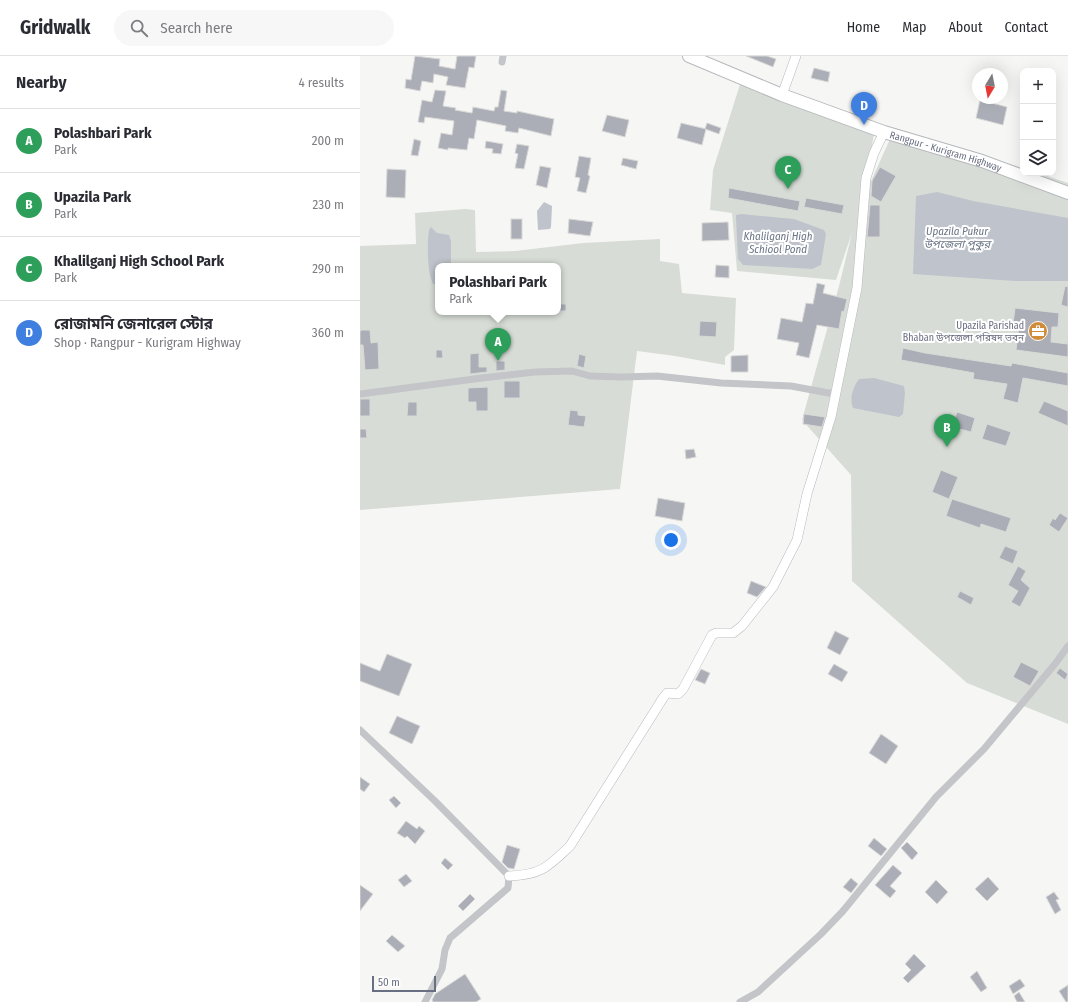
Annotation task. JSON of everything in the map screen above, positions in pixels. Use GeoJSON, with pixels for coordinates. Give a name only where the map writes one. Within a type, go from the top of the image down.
{"type":"FeatureCollection","features":[{"type":"Feature","properties":{"kind":"highway","name":"Rangpur - Kurigram Highway"},"geometry":{"type":"LineString","coordinates":[[689,56],[782,95],[884,132],[982,161],[1068,192]]}},
{"type":"Feature","properties":{"kind":"street"},"geometry":{"type":"LineString","coordinates":[[782,95],[796,56]]}},
{"type":"Feature","properties":{"kind":"street"},"geometry":{"type":"LineString","coordinates":[[509,876],[537,873],[553,863],[570,846],[596,806],[631,745],[663,698],[667,693],[678,694],[683,689],[712,635],[716,633],[733,633],[742,626],[773,587],[797,540],[807,494],[831,416],[834,394],[857,288],[866,178],[874,152],[884,132]]}},
{"type":"Feature","properties":{"kind":"street"},"geometry":{"type":"LineString","coordinates":[[360,394],[411,386],[497,376],[572,371],[590,376],[657,376],[715,382],[792,386],[834,394]]}},
{"type":"Feature","properties":{"kind":"street"},"geometry":{"type":"LineString","coordinates":[[740,1002],[758,992],[821,934],[843,911],[936,797],[984,749],[1052,669],[1068,646]]}},
{"type":"Feature","properties":{"kind":"street"},"geometry":{"type":"LineString","coordinates":[[360,730],[435,801],[509,876],[508,888],[450,938],[445,950],[442,969],[425,1002]]}},
{"type":"Feature","properties":{"kind":"shaded area"},"geometry":{"type":"Polygon","coordinates":[[[741,81],[860,116],[876,124],[861,203],[895,128],[1020,167],[1020,176],[1047,176],[1068,183],[1068,724],[967,683],[852,581],[851,475],[802,420],[852,233],[836,280],[737,271],[732,213],[710,210],[713,170],[741,81]]]}},
{"type":"Feature","properties":{"kind":"shaded area"},"geometry":{"type":"Polygon","coordinates":[[[465,209],[475,210],[476,252],[515,251],[583,243],[660,239],[660,261],[679,264],[682,293],[736,298],[734,350],[725,357],[725,365],[637,351],[620,489],[360,510],[360,246],[416,244],[415,213],[465,209]]]}},
{"type":"Feature","properties":{"kind":"water","name":"Upazila Pukur উপজেলা পুকুর"},"geometry":{"type":"Polygon","coordinates":[[[937,192],[973,201],[1068,218],[1068,281],[1015,281],[913,274],[916,196],[937,192]]]}},
{"type":"Feature","properties":{"kind":"water"},"geometry":{"type":"Polygon","coordinates":[[[544,202],[552,206],[551,227],[550,229],[538,230],[537,211],[544,202]]]}},
{"type":"Feature","properties":{"kind":"water","name":"Khalilganj High Schiool Pond"},"geometry":{"type":"Polygon","coordinates":[[[741,214],[794,219],[824,230],[826,234],[821,265],[812,269],[743,265],[738,259],[736,218],[736,215],[741,214]]]}},
{"type":"Feature","properties":{"kind":"water"},"geometry":{"type":"Polygon","coordinates":[[[431,227],[437,233],[449,235],[451,241],[451,263],[435,263],[435,284],[433,284],[431,279],[429,265],[429,230],[431,227]]]}},
{"type":"Feature","properties":{"kind":"water"},"geometry":{"type":"Polygon","coordinates":[[[874,378],[904,386],[905,393],[903,414],[899,417],[853,408],[851,400],[852,393],[859,379],[874,378]]]}},
{"type":"Feature","properties":{"kind":"building"},"geometry":{"type":"Polygon","coordinates":[[[415,56],[440,59],[439,66],[455,69],[457,56],[476,56],[474,68],[469,67],[465,88],[446,85],[448,77],[434,74],[433,83],[422,81],[420,91],[405,88],[406,79],[411,80],[415,56]]]}},
{"type":"Feature","properties":{"kind":"building"},"geometry":{"type":"Polygon","coordinates":[[[746,56],[767,56],[776,59],[773,67],[746,56]]]}},
{"type":"Feature","properties":{"kind":"building"},"geometry":{"type":"Polygon","coordinates":[[[814,68],[830,72],[828,82],[811,78],[814,68]]]}},
{"type":"Feature","properties":{"kind":"building"},"geometry":{"type":"Polygon","coordinates":[[[435,90],[446,91],[443,106],[472,113],[473,107],[494,111],[495,107],[498,107],[501,90],[507,91],[504,111],[517,113],[517,111],[554,119],[551,136],[519,128],[518,133],[505,131],[506,126],[477,120],[474,139],[469,138],[467,150],[448,148],[448,150],[438,148],[441,133],[452,135],[454,121],[425,117],[424,123],[418,122],[422,100],[432,102],[435,90]]]}},
{"type":"Feature","properties":{"kind":"building"},"geometry":{"type":"Polygon","coordinates":[[[979,104],[995,104],[1007,107],[1003,125],[976,118],[979,104]]]}},
{"type":"Feature","properties":{"kind":"building"},"geometry":{"type":"Polygon","coordinates":[[[607,115],[629,120],[625,137],[602,131],[607,115]]]}},
{"type":"Feature","properties":{"kind":"building"},"geometry":{"type":"Polygon","coordinates":[[[681,123],[706,129],[702,145],[677,138],[681,123]]]}},
{"type":"Feature","properties":{"kind":"building"},"geometry":{"type":"Polygon","coordinates":[[[707,123],[721,128],[719,134],[705,129],[707,123]]]}},
{"type":"Feature","properties":{"kind":"building"},"geometry":{"type":"Polygon","coordinates":[[[414,139],[421,141],[418,156],[411,155],[414,139]]]}},
{"type":"Feature","properties":{"kind":"building"},"geometry":{"type":"Polygon","coordinates":[[[486,141],[503,144],[501,154],[492,153],[493,149],[485,148],[486,141]]]}},
{"type":"Feature","properties":{"kind":"building"},"geometry":{"type":"Polygon","coordinates":[[[517,144],[529,146],[524,169],[515,168],[518,154],[515,153],[517,144]]]}},
{"type":"Feature","properties":{"kind":"building"},"geometry":{"type":"Polygon","coordinates":[[[579,156],[591,158],[588,175],[590,176],[586,193],[577,191],[580,178],[575,177],[579,156]]]}},
{"type":"Feature","properties":{"kind":"building"},"geometry":{"type":"Polygon","coordinates":[[[623,158],[638,161],[636,169],[621,165],[623,158]]]}},
{"type":"Feature","properties":{"kind":"building"},"geometry":{"type":"Polygon","coordinates":[[[540,166],[551,168],[547,188],[536,185],[540,166]]]}},
{"type":"Feature","properties":{"kind":"building"},"geometry":{"type":"Polygon","coordinates":[[[880,167],[896,176],[881,202],[871,196],[872,181],[880,167]]]}},
{"type":"Feature","properties":{"kind":"building"},"geometry":{"type":"Polygon","coordinates":[[[387,169],[406,170],[405,198],[386,197],[387,169]]]}},
{"type":"Feature","properties":{"kind":"building"},"geometry":{"type":"Polygon","coordinates":[[[729,188],[800,201],[798,211],[728,198],[729,188]]]}},
{"type":"Feature","properties":{"kind":"building"},"geometry":{"type":"Polygon","coordinates":[[[806,198],[844,205],[842,214],[804,207],[806,198]]]}},
{"type":"Feature","properties":{"kind":"building"},"geometry":{"type":"Polygon","coordinates":[[[870,205],[880,205],[880,237],[867,237],[870,205]]]}},
{"type":"Feature","properties":{"kind":"building"},"geometry":{"type":"Polygon","coordinates":[[[511,219],[522,219],[522,239],[511,239],[511,219]]]}},
{"type":"Feature","properties":{"kind":"building"},"geometry":{"type":"Polygon","coordinates":[[[569,219],[593,222],[590,236],[568,233],[569,219]]]}},
{"type":"Feature","properties":{"kind":"building"},"geometry":{"type":"Polygon","coordinates":[[[728,222],[729,240],[702,241],[702,223],[728,222]]]}},
{"type":"Feature","properties":{"kind":"building"},"geometry":{"type":"Polygon","coordinates":[[[716,265],[729,266],[729,278],[715,277],[716,265]]]}},
{"type":"Feature","properties":{"kind":"building"},"geometry":{"type":"Polygon","coordinates":[[[817,283],[825,285],[823,293],[847,299],[844,312],[842,311],[839,329],[817,325],[809,358],[796,355],[799,343],[777,339],[781,318],[802,322],[806,303],[813,304],[817,283]]]}},
{"type":"Feature","properties":{"kind":"building"},"geometry":{"type":"Polygon","coordinates":[[[1065,286],[1068,287],[1068,307],[1061,305],[1065,286]]]}},
{"type":"Feature","properties":{"kind":"building"},"geometry":{"type":"Polygon","coordinates":[[[561,304],[566,304],[566,311],[561,311],[561,304]]]}},
{"type":"Feature","properties":{"kind":"building","name":"Upazila Parishad Bhaban উপজেলা পরিষদ ভবন"},"geometry":{"type":"Polygon","coordinates":[[[1015,308],[1059,313],[1058,327],[1052,327],[1051,342],[1068,344],[1068,357],[1016,350],[1019,325],[1013,324],[1015,308]]]}},
{"type":"Feature","properties":{"kind":"building"},"geometry":{"type":"Polygon","coordinates":[[[700,321],[717,322],[716,337],[699,336],[700,321]]]}},
{"type":"Feature","properties":{"kind":"building"},"geometry":{"type":"Polygon","coordinates":[[[370,330],[371,343],[378,342],[379,369],[365,370],[363,345],[360,345],[360,331],[370,330]]]}},
{"type":"Feature","properties":{"kind":"building"},"geometry":{"type":"Polygon","coordinates":[[[903,348],[925,353],[1011,366],[1012,363],[1068,373],[1068,386],[1023,378],[1018,403],[1003,399],[1007,384],[973,379],[974,373],[901,360],[903,348]]]}},
{"type":"Feature","properties":{"kind":"building"},"geometry":{"type":"Polygon","coordinates":[[[436,350],[442,350],[443,358],[436,358],[436,350]]]}},
{"type":"Feature","properties":{"kind":"building"},"geometry":{"type":"Polygon","coordinates":[[[479,353],[479,367],[487,367],[487,372],[470,374],[470,354],[479,353]]]}},
{"type":"Feature","properties":{"kind":"building"},"geometry":{"type":"Polygon","coordinates":[[[579,354],[586,356],[584,368],[577,366],[579,354]]]}},
{"type":"Feature","properties":{"kind":"building"},"geometry":{"type":"Polygon","coordinates":[[[748,355],[748,372],[731,372],[731,356],[748,355]]]}},
{"type":"Feature","properties":{"kind":"building"},"geometry":{"type":"Polygon","coordinates":[[[496,361],[505,361],[505,370],[496,371],[496,361]]]}},
{"type":"Feature","properties":{"kind":"building"},"geometry":{"type":"Polygon","coordinates":[[[504,381],[520,381],[520,398],[504,398],[504,381]]]}},
{"type":"Feature","properties":{"kind":"building"},"geometry":{"type":"Polygon","coordinates":[[[488,387],[488,411],[476,411],[476,402],[468,402],[468,388],[488,387]]]}},
{"type":"Feature","properties":{"kind":"building"},"geometry":{"type":"Polygon","coordinates":[[[360,399],[370,399],[370,416],[360,416],[360,399]]]}},
{"type":"Feature","properties":{"kind":"building"},"geometry":{"type":"Polygon","coordinates":[[[1044,401],[1068,411],[1068,426],[1038,413],[1044,401]]]}},
{"type":"Feature","properties":{"kind":"building"},"geometry":{"type":"Polygon","coordinates":[[[408,402],[417,402],[417,416],[407,416],[408,402]]]}},
{"type":"Feature","properties":{"kind":"building"},"geometry":{"type":"Polygon","coordinates":[[[570,410],[578,411],[578,415],[586,416],[584,427],[568,425],[570,410]]]}},
{"type":"Feature","properties":{"kind":"building"},"geometry":{"type":"Polygon","coordinates":[[[957,412],[975,418],[971,432],[952,427],[957,412]]]}},
{"type":"Feature","properties":{"kind":"building"},"geometry":{"type":"Polygon","coordinates":[[[804,414],[825,417],[822,427],[803,424],[804,414]]]}},
{"type":"Feature","properties":{"kind":"building"},"geometry":{"type":"Polygon","coordinates":[[[987,424],[1011,432],[1006,446],[982,439],[987,424]]]}},
{"type":"Feature","properties":{"kind":"building"},"geometry":{"type":"Polygon","coordinates":[[[360,429],[366,429],[367,438],[360,438],[360,429]]]}},
{"type":"Feature","properties":{"kind":"building"},"geometry":{"type":"Polygon","coordinates":[[[694,449],[696,457],[686,459],[685,450],[694,449]]]}},
{"type":"Feature","properties":{"kind":"building"},"geometry":{"type":"Polygon","coordinates":[[[941,470],[958,477],[949,499],[932,492],[941,470]]]}},
{"type":"Feature","properties":{"kind":"building"},"geometry":{"type":"Polygon","coordinates":[[[658,498],[685,503],[682,521],[655,516],[658,498]]]}},
{"type":"Feature","properties":{"kind":"building"},"geometry":{"type":"Polygon","coordinates":[[[952,499],[1011,518],[1006,532],[981,524],[980,528],[946,516],[952,499]]]}},
{"type":"Feature","properties":{"kind":"building"},"geometry":{"type":"Polygon","coordinates":[[[1060,513],[1068,518],[1059,532],[1049,525],[1053,518],[1055,520],[1060,513]]]}},
{"type":"Feature","properties":{"kind":"building"},"geometry":{"type":"Polygon","coordinates":[[[1005,546],[1018,551],[1013,564],[999,558],[1005,546]]]}},
{"type":"Feature","properties":{"kind":"building"},"geometry":{"type":"Polygon","coordinates":[[[1018,566],[1026,571],[1021,580],[1030,588],[1020,607],[1011,602],[1018,591],[1008,585],[1018,566]]]}},
{"type":"Feature","properties":{"kind":"building"},"geometry":{"type":"Polygon","coordinates":[[[751,581],[766,587],[757,597],[747,593],[751,581]]]}},
{"type":"Feature","properties":{"kind":"building"},"geometry":{"type":"Polygon","coordinates":[[[960,591],[974,598],[971,605],[957,597],[960,591]]]}},
{"type":"Feature","properties":{"kind":"building"},"geometry":{"type":"Polygon","coordinates":[[[835,631],[849,638],[840,655],[827,648],[835,631]]]}},
{"type":"Feature","properties":{"kind":"building"},"geometry":{"type":"Polygon","coordinates":[[[387,654],[412,664],[399,696],[360,681],[360,663],[380,671],[387,654]]]}},
{"type":"Feature","properties":{"kind":"building"},"geometry":{"type":"Polygon","coordinates":[[[1021,662],[1039,671],[1030,686],[1013,677],[1021,662]]]}},
{"type":"Feature","properties":{"kind":"building"},"geometry":{"type":"Polygon","coordinates":[[[834,664],[848,672],[842,682],[828,674],[834,664]]]}},
{"type":"Feature","properties":{"kind":"building"},"geometry":{"type":"Polygon","coordinates":[[[1060,668],[1068,674],[1065,680],[1056,673],[1060,668]]]}},
{"type":"Feature","properties":{"kind":"building"},"geometry":{"type":"Polygon","coordinates":[[[701,669],[710,673],[705,684],[695,680],[701,669]]]}},
{"type":"Feature","properties":{"kind":"building"},"geometry":{"type":"Polygon","coordinates":[[[397,716],[420,726],[412,744],[389,733],[397,716]]]}},
{"type":"Feature","properties":{"kind":"building"},"geometry":{"type":"Polygon","coordinates":[[[881,734],[898,746],[886,764],[869,753],[881,734]]]}},
{"type":"Feature","properties":{"kind":"building"},"geometry":{"type":"Polygon","coordinates":[[[360,777],[370,784],[364,792],[360,789],[360,777]]]}},
{"type":"Feature","properties":{"kind":"building"},"geometry":{"type":"Polygon","coordinates":[[[394,796],[401,803],[396,808],[389,800],[394,796]]]}},
{"type":"Feature","properties":{"kind":"building"},"geometry":{"type":"Polygon","coordinates":[[[406,821],[417,829],[419,826],[425,831],[415,844],[407,836],[405,838],[397,833],[406,821]]]}},
{"type":"Feature","properties":{"kind":"building"},"geometry":{"type":"Polygon","coordinates":[[[874,838],[887,849],[881,856],[868,846],[874,838]]]}},
{"type":"Feature","properties":{"kind":"building"},"geometry":{"type":"Polygon","coordinates":[[[907,842],[918,853],[912,860],[901,848],[907,842]]]}},
{"type":"Feature","properties":{"kind":"building"},"geometry":{"type":"Polygon","coordinates":[[[507,845],[520,849],[514,869],[508,868],[502,862],[507,845]]]}},
{"type":"Feature","properties":{"kind":"building"},"geometry":{"type":"Polygon","coordinates":[[[445,858],[453,865],[448,870],[441,863],[445,858]]]}},
{"type":"Feature","properties":{"kind":"building"},"geometry":{"type":"Polygon","coordinates":[[[893,865],[902,873],[890,886],[896,891],[890,898],[875,885],[893,865]]]}},
{"type":"Feature","properties":{"kind":"building"},"geometry":{"type":"Polygon","coordinates":[[[406,874],[412,881],[404,887],[398,880],[406,874]]]}},
{"type":"Feature","properties":{"kind":"building"},"geometry":{"type":"Polygon","coordinates":[[[988,877],[999,889],[987,901],[975,889],[988,877]]]}},
{"type":"Feature","properties":{"kind":"building"},"geometry":{"type":"Polygon","coordinates":[[[851,878],[858,884],[851,893],[843,887],[851,878]]]}},
{"type":"Feature","properties":{"kind":"building"},"geometry":{"type":"Polygon","coordinates":[[[936,880],[948,892],[937,904],[925,892],[936,880]]]}},
{"type":"Feature","properties":{"kind":"building"},"geometry":{"type":"Polygon","coordinates":[[[360,885],[373,894],[360,911],[360,885]]]}},
{"type":"Feature","properties":{"kind":"building"},"geometry":{"type":"Polygon","coordinates":[[[1054,892],[1059,899],[1056,900],[1061,910],[1055,914],[1046,897],[1054,892]]]}},
{"type":"Feature","properties":{"kind":"building"},"geometry":{"type":"Polygon","coordinates":[[[470,894],[475,899],[463,911],[458,906],[470,894]]]}},
{"type":"Feature","properties":{"kind":"building"},"geometry":{"type":"Polygon","coordinates":[[[392,935],[405,946],[398,952],[386,941],[392,935]]]}},
{"type":"Feature","properties":{"kind":"building"},"geometry":{"type":"Polygon","coordinates":[[[914,954],[926,966],[908,983],[903,978],[911,970],[905,964],[914,954]]]}},
{"type":"Feature","properties":{"kind":"building"},"geometry":{"type":"Polygon","coordinates":[[[977,971],[987,988],[981,992],[970,977],[977,971]]]}},
{"type":"Feature","properties":{"kind":"building"},"geometry":{"type":"Polygon","coordinates":[[[465,974],[481,999],[476,1002],[433,1002],[432,1000],[435,994],[465,974]]]}},
{"type":"Feature","properties":{"kind":"building"},"geometry":{"type":"Polygon","coordinates":[[[1020,979],[1025,986],[1013,994],[1009,986],[1020,979]]]}},
{"type":"Feature","properties":{"kind":"building"},"geometry":{"type":"Polygon","coordinates":[[[1068,985],[1068,1002],[1066,1002],[1059,991],[1068,985]]]}},
{"type":"Feature","properties":{"kind":"building"},"geometry":{"type":"Polygon","coordinates":[[[1019,992],[1025,1002],[1017,1002],[1014,996],[1019,992]]]}},
{"type":"Feature","properties":{"kind":"place","name":"রোজামনি জেনারেল স্টোর"},"geometry":{"type":"Point","coordinates":[864,125]}},
{"type":"Feature","properties":{"kind":"place","name":"Khalilganj High School Park"},"geometry":{"type":"Point","coordinates":[788,189]}},
{"type":"Feature","properties":{"kind":"place","name":"Upazila Parishad Bhaban উপজেলা পরিষদ ভবন"},"geometry":{"type":"Point","coordinates":[1038,331]}},
{"type":"Feature","properties":{"kind":"place","name":"Polashbari Park"},"geometry":{"type":"Point","coordinates":[498,361]}},
{"type":"Feature","properties":{"kind":"place","name":"Upazila Park"},"geometry":{"type":"Point","coordinates":[947,447]}}]}
